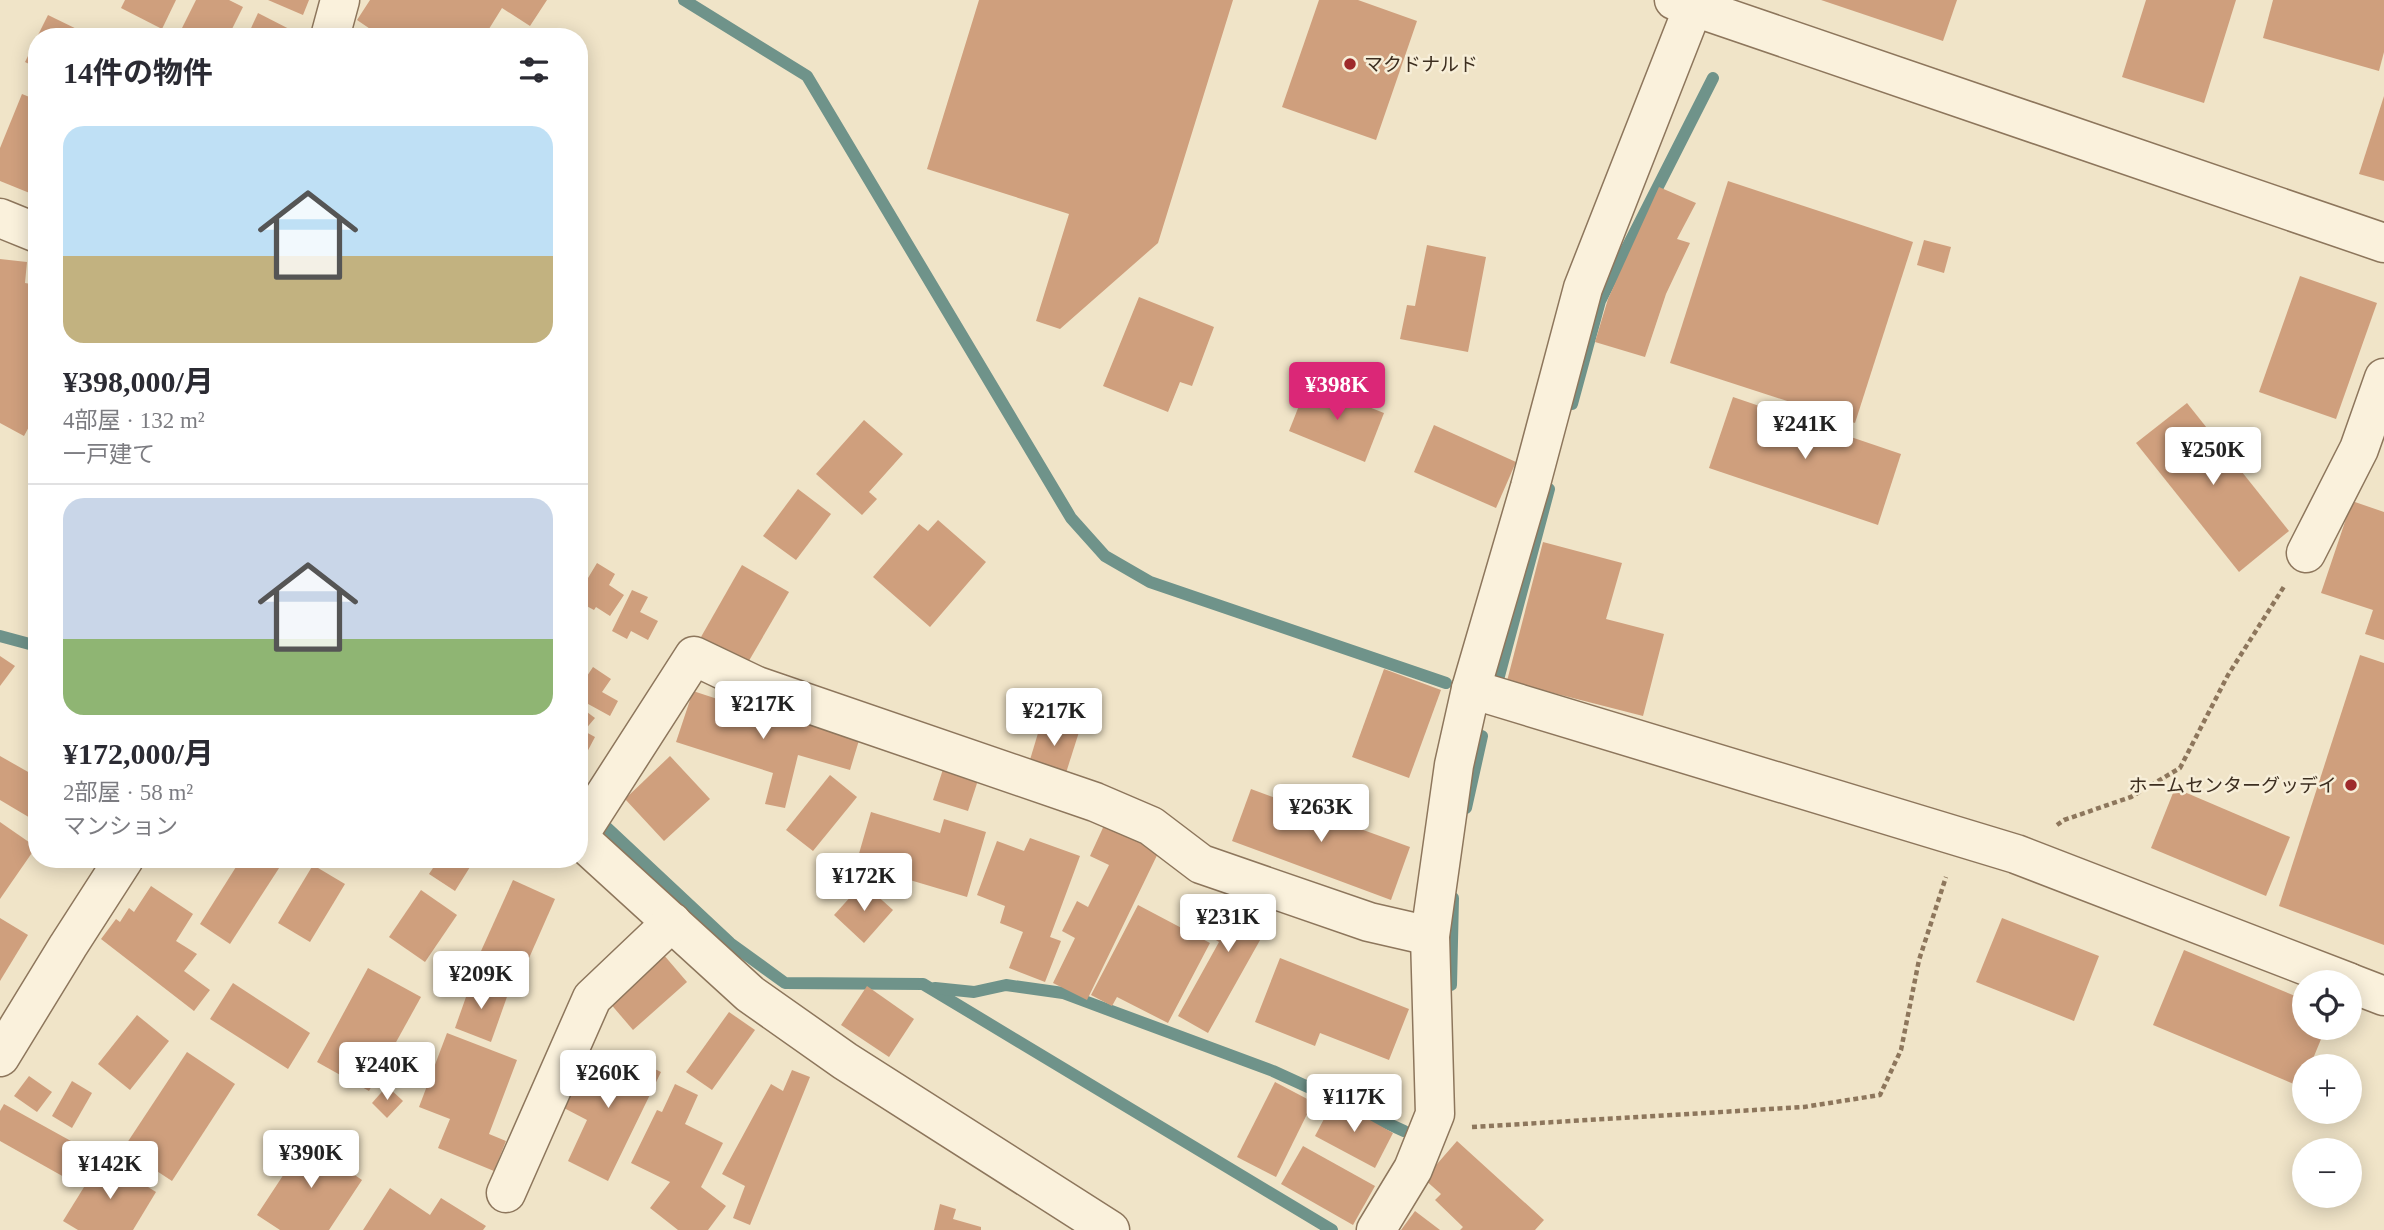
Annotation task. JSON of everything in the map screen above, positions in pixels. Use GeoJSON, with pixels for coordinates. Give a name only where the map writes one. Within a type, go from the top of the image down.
{"type":"FeatureCollection","features":[{"type":"Feature","properties":{"kind":"street"},"geometry":{"type":"LineString","coordinates":[[332,28],[340,0]]}},
{"type":"Feature","properties":{"kind":"street"},"geometry":{"type":"LineString","coordinates":[[1376,1230],[1413,1169],[1435,1114],[1430,936],[1454,765],[1471,689],[1530,486],[1583,288],[1688,2],[2384,243]]}},
{"type":"Feature","properties":{"kind":"street"},"geometry":{"type":"LineString","coordinates":[[0,218],[28,229]]}},
{"type":"Feature","properties":{"kind":"street"},"geometry":{"type":"LineString","coordinates":[[2306,553],[2359,449],[2384,378]]}},
{"type":"Feature","properties":{"kind":"street"},"geometry":{"type":"LineString","coordinates":[[588,822],[694,656],[757,686],[1095,802],[1151,826],[1200,864],[1369,922],[1430,936]]}},
{"type":"Feature","properties":{"kind":"street"},"geometry":{"type":"LineString","coordinates":[[1471,689],[2016,855],[2318,970]]}},
{"type":"Feature","properties":{"kind":"street"},"geometry":{"type":"LineString","coordinates":[[588,844],[750,993],[845,1061],[1110,1230]]}},
{"type":"Feature","properties":{"kind":"street"},"geometry":{"type":"LineString","coordinates":[[0,1057],[118,868]]}},
{"type":"Feature","properties":{"kind":"street"},"geometry":{"type":"LineString","coordinates":[[506,1193],[592,998],[672,922]]}},
{"type":"Feature","properties":{"kind":"street"},"geometry":{"type":"LineString","coordinates":[[2362,987],[2384,996]]}},
{"type":"Feature","properties":{"kind":"path"},"geometry":{"type":"LineString","coordinates":[[2016,855],[2064,820],[2131,796],[2180,768],[2228,675],[2306,553]]}},
{"type":"Feature","properties":{"kind":"path"},"geometry":{"type":"LineString","coordinates":[[1429,1130],[1804,1107],[1880,1095],[1901,1050],[1919,960],[1952,859],[1964,839]]}},
{"type":"Feature","properties":{"kind":"building"},"geometry":{"type":"Polygon","coordinates":[[[125,0],[176,0],[162,28],[121,8],[125,0]]]}},
{"type":"Feature","properties":{"kind":"building"},"geometry":{"type":"Polygon","coordinates":[[[196,0],[229,0],[243,7],[232,28],[182,28],[196,0]]]}},
{"type":"Feature","properties":{"kind":"building"},"geometry":{"type":"Polygon","coordinates":[[[268,0],[309,0],[303,15],[268,0]]]}},
{"type":"Feature","properties":{"kind":"building"},"geometry":{"type":"Polygon","coordinates":[[[370,0],[547,0],[530,26],[502,8],[490,28],[369,28],[357,20],[370,0]]]}},
{"type":"Feature","properties":{"kind":"building"},"geometry":{"type":"Polygon","coordinates":[[[979,0],[1233,0],[1158,243],[1060,329],[1036,321],[1069,214],[927,169],[979,0]]]}},
{"type":"Feature","properties":{"kind":"building","name":"マクドナルド"},"geometry":{"type":"Polygon","coordinates":[[[1319,0],[1358,0],[1417,21],[1376,140],[1282,107],[1319,0]]]}},
{"type":"Feature","properties":{"kind":"building"},"geometry":{"type":"Polygon","coordinates":[[[1821,0],[1957,0],[1943,41],[1821,0]]]}},
{"type":"Feature","properties":{"kind":"building"},"geometry":{"type":"Polygon","coordinates":[[[2146,0],[2236,0],[2204,103],[2122,77],[2146,0]]]}},
{"type":"Feature","properties":{"kind":"building"},"geometry":{"type":"Polygon","coordinates":[[[2273,0],[2384,0],[2384,52],[2379,71],[2263,38],[2273,0]]]}},
{"type":"Feature","properties":{"kind":"building"},"geometry":{"type":"Polygon","coordinates":[[[258,13],[287,28],[251,28],[258,13]]]}},
{"type":"Feature","properties":{"kind":"building"},"geometry":{"type":"Polygon","coordinates":[[[48,15],[75,28],[42,28],[48,15]]]}},
{"type":"Feature","properties":{"kind":"building"},"geometry":{"type":"Polygon","coordinates":[[[22,94],[28,96],[28,192],[0,181],[0,148],[22,94]]]}},
{"type":"Feature","properties":{"kind":"building"},"geometry":{"type":"Polygon","coordinates":[[[2384,96],[2384,181],[2359,174],[2384,96]]]}},
{"type":"Feature","properties":{"kind":"building"},"geometry":{"type":"Polygon","coordinates":[[[1728,181],[1913,242],[1855,423],[1670,363],[1728,181]]]}},
{"type":"Feature","properties":{"kind":"building"},"geometry":{"type":"Polygon","coordinates":[[[1659,187],[1696,203],[1677,239],[1690,243],[1666,294],[1645,357],[1595,342],[1608,299],[1659,187]]]}},
{"type":"Feature","properties":{"kind":"building"},"geometry":{"type":"Polygon","coordinates":[[[1924,240],[1951,247],[1944,273],[1917,265],[1924,240]]]}},
{"type":"Feature","properties":{"kind":"building"},"geometry":{"type":"Polygon","coordinates":[[[1427,245],[1486,257],[1468,352],[1400,339],[1407,305],[1415,306],[1427,245]]]}},
{"type":"Feature","properties":{"kind":"building"},"geometry":{"type":"Polygon","coordinates":[[[0,259],[27,262],[25,283],[28,284],[28,429],[24,436],[0,423],[0,259]]]}},
{"type":"Feature","properties":{"kind":"building"},"geometry":{"type":"Polygon","coordinates":[[[2300,276],[2377,303],[2336,419],[2259,392],[2300,276]]]}},
{"type":"Feature","properties":{"kind":"building"},"geometry":{"type":"Polygon","coordinates":[[[1139,297],[1214,327],[1192,386],[1180,382],[1168,412],[1103,386],[1139,297]]]}},
{"type":"Feature","properties":{"kind":"building"},"geometry":{"type":"Polygon","coordinates":[[[1308,383],[1384,413],[1365,462],[1289,431],[1308,383]]]}},
{"type":"Feature","properties":{"kind":"building"},"geometry":{"type":"Polygon","coordinates":[[[1733,397],[1901,454],[1878,525],[1709,468],[1733,397]]]}},
{"type":"Feature","properties":{"kind":"building"},"geometry":{"type":"Polygon","coordinates":[[[2187,403],[2289,531],[2239,572],[2136,443],[2187,403]]]}},
{"type":"Feature","properties":{"kind":"building"},"geometry":{"type":"Polygon","coordinates":[[[864,420],[903,454],[869,492],[877,499],[862,515],[816,474],[864,420]]]}},
{"type":"Feature","properties":{"kind":"building"},"geometry":{"type":"Polygon","coordinates":[[[1434,425],[1516,462],[1496,508],[1414,472],[1434,425]]]}},
{"type":"Feature","properties":{"kind":"building"},"geometry":{"type":"Polygon","coordinates":[[[798,489],[831,514],[796,560],[763,536],[798,489]]]}},
{"type":"Feature","properties":{"kind":"building"},"geometry":{"type":"Polygon","coordinates":[[[2352,501],[2384,512],[2384,640],[2365,634],[2373,610],[2321,593],[2352,501]]]}},
{"type":"Feature","properties":{"kind":"building"},"geometry":{"type":"Polygon","coordinates":[[[938,520],[986,562],[930,627],[873,577],[919,524],[928,531],[938,520]]]}},
{"type":"Feature","properties":{"kind":"building"},"geometry":{"type":"Polygon","coordinates":[[[1543,542],[1622,563],[1606,619],[1664,634],[1643,716],[1507,681],[1543,542]]]}},
{"type":"Feature","properties":{"kind":"building"},"geometry":{"type":"Polygon","coordinates":[[[597,563],[615,574],[609,585],[624,595],[610,616],[596,607],[594,610],[588,607],[588,578],[597,563]]]}},
{"type":"Feature","properties":{"kind":"building"},"geometry":{"type":"Polygon","coordinates":[[[742,565],[789,592],[743,671],[697,644],[742,565]]]}},
{"type":"Feature","properties":{"kind":"building"},"geometry":{"type":"Polygon","coordinates":[[[632,590],[648,597],[640,612],[658,621],[648,640],[631,631],[627,639],[612,631],[632,590]]]}},
{"type":"Feature","properties":{"kind":"building","name":"ホームセンターグッデイ"},"geometry":{"type":"Polygon","coordinates":[[[2360,655],[2384,663],[2384,945],[2279,906],[2360,655]]]}},
{"type":"Feature","properties":{"kind":"building"},"geometry":{"type":"Polygon","coordinates":[[[0,656],[15,666],[0,686],[0,656]]]}},
{"type":"Feature","properties":{"kind":"building"},"geometry":{"type":"Polygon","coordinates":[[[593,667],[611,679],[602,692],[618,701],[610,716],[588,704],[588,674],[593,667]]]}},
{"type":"Feature","properties":{"kind":"building"},"geometry":{"type":"Polygon","coordinates":[[[1384,669],[1441,690],[1409,778],[1352,757],[1384,669]]]}},
{"type":"Feature","properties":{"kind":"building"},"geometry":{"type":"Polygon","coordinates":[[[693,691],[782,720],[783,714],[860,737],[850,770],[798,755],[785,808],[765,804],[773,773],[676,742],[693,691]]]}},
{"type":"Feature","properties":{"kind":"building"},"geometry":{"type":"Polygon","coordinates":[[[588,713],[595,718],[588,726],[588,713]]]}},
{"type":"Feature","properties":{"kind":"building"},"geometry":{"type":"Polygon","coordinates":[[[1042,720],[1079,732],[1065,776],[1029,763],[1042,720]]]}},
{"type":"Feature","properties":{"kind":"building"},"geometry":{"type":"Polygon","coordinates":[[[588,733],[595,737],[588,750],[588,733]]]}},
{"type":"Feature","properties":{"kind":"building"},"geometry":{"type":"Polygon","coordinates":[[[0,756],[28,772],[28,817],[0,800],[0,756]]]}},
{"type":"Feature","properties":{"kind":"building"},"geometry":{"type":"Polygon","coordinates":[[[670,756],[710,799],[664,841],[625,799],[670,756]]]}},
{"type":"Feature","properties":{"kind":"building"},"geometry":{"type":"Polygon","coordinates":[[[945,763],[980,774],[968,811],[933,800],[945,763]]]}},
{"type":"Feature","properties":{"kind":"building"},"geometry":{"type":"Polygon","coordinates":[[[830,775],[857,797],[813,851],[786,830],[830,775]]]}},
{"type":"Feature","properties":{"kind":"building"},"geometry":{"type":"Polygon","coordinates":[[[2175,788],[2290,837],[2266,896],[2151,848],[2175,788]]]}},
{"type":"Feature","properties":{"kind":"building"},"geometry":{"type":"Polygon","coordinates":[[[1251,789],[1410,847],[1391,900],[1232,841],[1251,789]]]}},
{"type":"Feature","properties":{"kind":"building"},"geometry":{"type":"Polygon","coordinates":[[[871,812],[940,833],[944,819],[986,832],[967,897],[856,864],[871,812]]]}},
{"type":"Feature","properties":{"kind":"building"},"geometry":{"type":"Polygon","coordinates":[[[1107,819],[1162,845],[1087,1000],[1053,983],[1075,938],[1062,931],[1077,901],[1088,907],[1109,865],[1090,856],[1107,819]]]}},
{"type":"Feature","properties":{"kind":"building"},"geometry":{"type":"Polygon","coordinates":[[[0,822],[28,841],[28,859],[0,899],[0,822]]]}},
{"type":"Feature","properties":{"kind":"building"},"geometry":{"type":"Polygon","coordinates":[[[1030,838],[1080,856],[1050,937],[1061,941],[1045,982],[1009,968],[1023,932],[1000,923],[1005,906],[977,895],[997,841],[1024,851],[1030,838]]]}},
{"type":"Feature","properties":{"kind":"building"},"geometry":{"type":"Polygon","coordinates":[[[235,868],[279,868],[230,944],[200,924],[235,868]]]}},
{"type":"Feature","properties":{"kind":"building"},"geometry":{"type":"Polygon","coordinates":[[[311,868],[318,868],[345,884],[310,942],[278,923],[311,868]]]}},
{"type":"Feature","properties":{"kind":"building"},"geometry":{"type":"Polygon","coordinates":[[[433,868],[469,868],[455,891],[429,874],[433,868]]]}},
{"type":"Feature","properties":{"kind":"building"},"geometry":{"type":"Polygon","coordinates":[[[513,880],[555,899],[515,990],[472,971],[513,880]]]}},
{"type":"Feature","properties":{"kind":"building"},"geometry":{"type":"Polygon","coordinates":[[[863,883],[893,910],[864,943],[834,915],[863,883]]]}},
{"type":"Feature","properties":{"kind":"building"},"geometry":{"type":"Polygon","coordinates":[[[1233,883],[1278,908],[1208,1033],[1178,1016],[1219,942],[1205,933],[1233,883]]]}},
{"type":"Feature","properties":{"kind":"building"},"geometry":{"type":"Polygon","coordinates":[[[151,886],[193,914],[176,941],[197,954],[184,971],[210,990],[194,1011],[101,939],[116,919],[120,922],[129,908],[134,912],[151,886]]]}},
{"type":"Feature","properties":{"kind":"building"},"geometry":{"type":"Polygon","coordinates":[[[421,890],[457,915],[425,962],[389,937],[421,890]]]}},
{"type":"Feature","properties":{"kind":"building"},"geometry":{"type":"Polygon","coordinates":[[[1138,905],[1210,943],[1168,1023],[1117,997],[1112,1006],[1091,995],[1138,905]]]}},
{"type":"Feature","properties":{"kind":"building"},"geometry":{"type":"Polygon","coordinates":[[[0,918],[28,935],[0,981],[0,918]]]}},
{"type":"Feature","properties":{"kind":"building"},"geometry":{"type":"Polygon","coordinates":[[[2002,918],[2099,956],[2074,1021],[1976,982],[2002,918]]]}},
{"type":"Feature","properties":{"kind":"building"},"geometry":{"type":"Polygon","coordinates":[[[2184,950],[2292,995],[2292,1040],[2321,1040],[2315,1054],[2292,1054],[2292,1083],[2153,1025],[2184,950]]]}},
{"type":"Feature","properties":{"kind":"building"},"geometry":{"type":"Polygon","coordinates":[[[663,954],[687,982],[633,1030],[609,1002],[663,954]]]}},
{"type":"Feature","properties":{"kind":"building"},"geometry":{"type":"Polygon","coordinates":[[[1280,958],[1409,1009],[1389,1060],[1320,1033],[1315,1046],[1255,1022],[1280,958]]]}},
{"type":"Feature","properties":{"kind":"building"},"geometry":{"type":"Polygon","coordinates":[[[368,968],[421,997],[369,1091],[317,1062],[368,968]]]}},
{"type":"Feature","properties":{"kind":"building"},"geometry":{"type":"Polygon","coordinates":[[[472,980],[508,994],[491,1042],[455,1028],[472,980]]]}},
{"type":"Feature","properties":{"kind":"building"},"geometry":{"type":"Polygon","coordinates":[[[233,983],[310,1033],[288,1069],[210,1019],[233,983]]]}},
{"type":"Feature","properties":{"kind":"building"},"geometry":{"type":"Polygon","coordinates":[[[867,986],[914,1019],[889,1057],[841,1025],[867,986]]]}},
{"type":"Feature","properties":{"kind":"building"},"geometry":{"type":"Polygon","coordinates":[[[729,1012],[755,1030],[712,1090],[686,1072],[729,1012]]]}},
{"type":"Feature","properties":{"kind":"building"},"geometry":{"type":"Polygon","coordinates":[[[137,1015],[169,1041],[130,1090],[98,1064],[137,1015]]]}},
{"type":"Feature","properties":{"kind":"building"},"geometry":{"type":"Polygon","coordinates":[[[447,1033],[517,1060],[489,1134],[506,1141],[494,1171],[438,1148],[450,1119],[419,1107],[447,1033]]]}},
{"type":"Feature","properties":{"kind":"building"},"geometry":{"type":"Polygon","coordinates":[[[187,1052],[235,1084],[172,1181],[123,1149],[187,1052]]]}},
{"type":"Feature","properties":{"kind":"building"},"geometry":{"type":"Polygon","coordinates":[[[620,1052],[661,1072],[608,1181],[568,1161],[587,1120],[562,1107],[591,1054],[613,1066],[620,1052]]]}},
{"type":"Feature","properties":{"kind":"building"},"geometry":{"type":"Polygon","coordinates":[[[792,1070],[810,1077],[750,1225],[733,1218],[745,1186],[722,1174],[771,1084],[783,1091],[792,1070]]]}},
{"type":"Feature","properties":{"kind":"building"},"geometry":{"type":"Polygon","coordinates":[[[29,1076],[52,1092],[37,1112],[14,1096],[29,1076]]]}},
{"type":"Feature","properties":{"kind":"building"},"geometry":{"type":"Polygon","coordinates":[[[72,1081],[92,1093],[72,1128],[52,1116],[72,1081]]]}},
{"type":"Feature","properties":{"kind":"building"},"geometry":{"type":"Polygon","coordinates":[[[1275,1082],[1313,1102],[1276,1177],[1237,1157],[1275,1082]]]}},
{"type":"Feature","properties":{"kind":"building"},"geometry":{"type":"Polygon","coordinates":[[[675,1084],[698,1095],[685,1124],[723,1143],[701,1187],[726,1206],[708,1230],[678,1230],[650,1208],[670,1182],[631,1163],[657,1110],[662,1112],[675,1084]]]}},
{"type":"Feature","properties":{"kind":"building"},"geometry":{"type":"Polygon","coordinates":[[[387,1086],[403,1101],[387,1118],[372,1103],[387,1086]]]}},
{"type":"Feature","properties":{"kind":"building"},"geometry":{"type":"Polygon","coordinates":[[[1334,1100],[1393,1133],[1375,1168],[1315,1136],[1334,1100]]]}},
{"type":"Feature","properties":{"kind":"building"},"geometry":{"type":"Polygon","coordinates":[[[4,1104],[89,1151],[73,1182],[0,1141],[0,1111],[4,1104]]]}},
{"type":"Feature","properties":{"kind":"building"},"geometry":{"type":"Polygon","coordinates":[[[1457,1141],[1544,1220],[1535,1230],[1460,1230],[1463,1227],[1435,1200],[1441,1194],[1424,1179],[1457,1141]]]}},
{"type":"Feature","properties":{"kind":"building"},"geometry":{"type":"Polygon","coordinates":[[[305,1142],[345,1146],[343,1167],[362,1180],[329,1230],[280,1230],[257,1215],[305,1142]]]}},
{"type":"Feature","properties":{"kind":"building"},"geometry":{"type":"Polygon","coordinates":[[[1303,1146],[1375,1186],[1353,1225],[1281,1184],[1303,1146]]]}},
{"type":"Feature","properties":{"kind":"building"},"geometry":{"type":"Polygon","coordinates":[[[102,1158],[156,1192],[133,1230],[78,1230],[63,1221],[102,1158]]]}},
{"type":"Feature","properties":{"kind":"building"},"geometry":{"type":"Polygon","coordinates":[[[390,1188],[430,1215],[441,1198],[486,1226],[483,1230],[363,1230],[390,1188]]]}},
{"type":"Feature","properties":{"kind":"building"},"geometry":{"type":"Polygon","coordinates":[[[940,1204],[956,1209],[953,1219],[981,1227],[981,1230],[934,1230],[940,1204]]]}},
{"type":"Feature","properties":{"kind":"building"},"geometry":{"type":"Polygon","coordinates":[[[1415,1211],[1440,1230],[1401,1230],[1415,1211]]]}},
{"type":"Feature","properties":{"kind":"waterway"},"geometry":{"type":"LineString","coordinates":[[684,0],[807,76],[1071,518],[1105,556],[1150,582],[1446,683]]}},
{"type":"Feature","properties":{"kind":"waterway"},"geometry":{"type":"LineString","coordinates":[[1572,404],[1600,301],[1713,78]]}},
{"type":"Feature","properties":{"kind":"waterway"},"geometry":{"type":"LineString","coordinates":[[1495,691],[1549,489]]}},
{"type":"Feature","properties":{"kind":"waterway"},"geometry":{"type":"LineString","coordinates":[[0,636],[28,644]]}},
{"type":"Feature","properties":{"kind":"waterway"},"geometry":{"type":"LineString","coordinates":[[1466,808],[1482,736]]}},
{"type":"Feature","properties":{"kind":"waterway"},"geometry":{"type":"LineString","coordinates":[[605,826],[730,943],[785,983],[923,984],[1332,1230]]}},
{"type":"Feature","properties":{"kind":"waterway"},"geometry":{"type":"LineString","coordinates":[[1451,985],[1453,898]]}},
{"type":"Feature","properties":{"kind":"waterway"},"geometry":{"type":"LineString","coordinates":[[935,988],[974,992],[1006,985],[1063,993],[1273,1071],[1404,1131]]}},
{"type":"Feature","properties":{"kind":"place","name":"マクドナルド"},"geometry":{"type":"Point","coordinates":[1350,64]}},
{"type":"Feature","properties":{"kind":"place","name":"ホームセンターグッデイ"},"geometry":{"type":"Point","coordinates":[2351,785]}}]}
